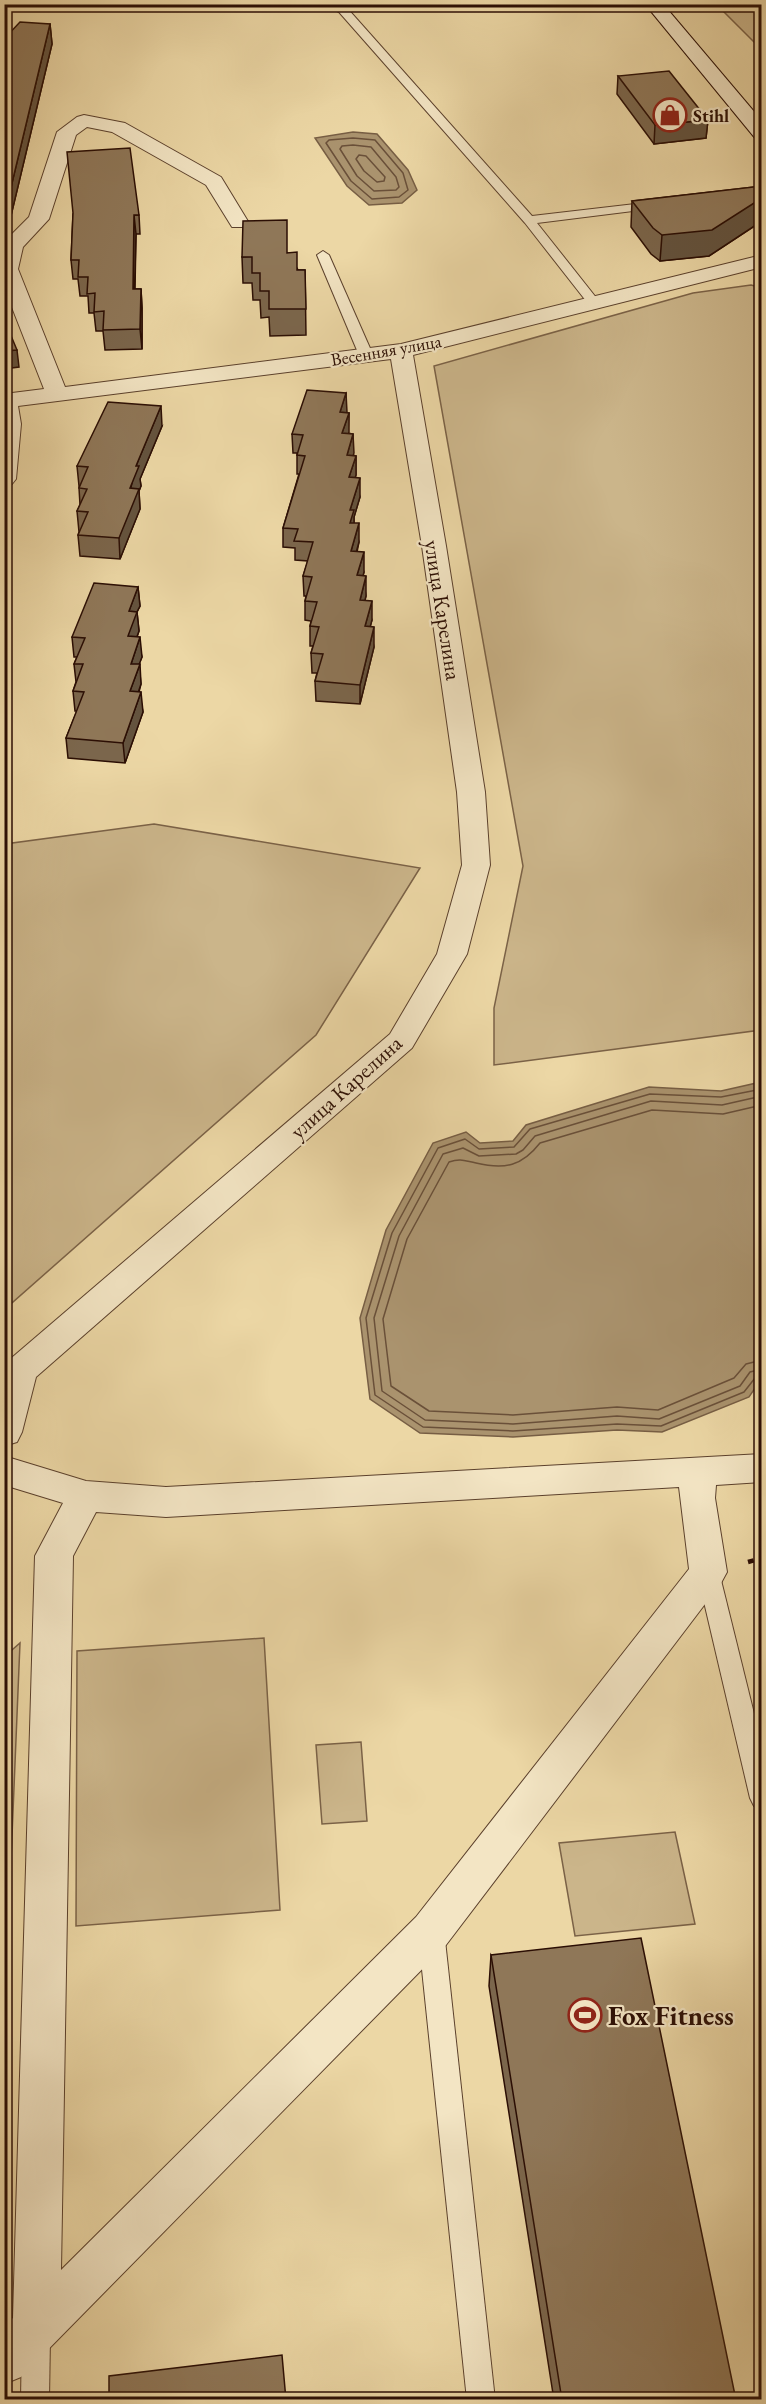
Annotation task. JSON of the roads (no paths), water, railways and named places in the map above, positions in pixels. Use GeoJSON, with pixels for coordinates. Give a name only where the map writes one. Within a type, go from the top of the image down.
{"type":"FeatureCollection","features":[{"type":"Feature","properties":{"kind":"street"},"geometry":{"type":"LineString","coordinates":[[652,4],[762,134]]}},
{"type":"Feature","properties":{"kind":"street"},"geometry":{"type":"LineString","coordinates":[[57,394],[8,268],[12,245],[39,219],[67,132],[84,122],[118,126],[214,181],[238,223]]}},
{"type":"Feature","properties":{"kind":"street","name":"Весенняя улица"},"geometry":{"type":"LineString","coordinates":[[5,401],[401,351],[762,261]]}},
{"type":"Feature","properties":{"kind":"street","name":"улица Карелина"},"geometry":{"type":"LineString","coordinates":[[4,1432],[20,1371],[401,1041],[452,954],[476,865],[471,792],[434,546],[401,351]]}},
{"type":"Feature","properties":{"kind":"street"},"geometry":{"type":"LineString","coordinates":[[4,479],[10,424],[5,401]]}},
{"type":"Feature","properties":{"kind":"street"},"geometry":{"type":"LineString","coordinates":[[4,1470],[86,1496],[166,1502],[762,1468]]}},
{"type":"Feature","properties":{"kind":"street"},"geometry":{"type":"LineString","coordinates":[[4,2360],[431,1931],[708,1572],[697,1498],[698,1472]]}},
{"type":"Feature","properties":{"kind":"street"},"geometry":{"type":"LineString","coordinates":[[36,2328],[54,1556],[86,1496]]}},
{"type":"Feature","properties":{"kind":"lane"},"geometry":{"type":"LineString","coordinates":[[326,4],[344,10],[529,220],[594,303]]}},
{"type":"Feature","properties":{"kind":"lane"},"geometry":{"type":"LineString","coordinates":[[529,220],[668,203]]}},
{"type":"Feature","properties":{"kind":"lane"},"geometry":{"type":"LineString","coordinates":[[323,255],[366,355]]}},
{"type":"Feature","properties":{"kind":"lane"},"geometry":{"type":"LineString","coordinates":[[708,1572],[762,1798]]}},
{"type":"Feature","properties":{"kind":"lane"},"geometry":{"type":"LineString","coordinates":[[431,1931],[481,2400]]}},
{"type":"Feature","properties":{"kind":"lane"},"geometry":{"type":"LineString","coordinates":[[35,2400],[36,2328]]}},
{"type":"Feature","properties":{"kind":"water"},"geometry":{"type":"Polygon","coordinates":[[[353,132],[377,134],[408,170],[417,190],[402,203],[369,205],[347,186],[315,138],[353,132]]]}},
{"type":"Feature","properties":{"kind":"water"},"geometry":{"type":"Polygon","coordinates":[[[761,1082],[762,1378],[749,1397],[662,1432],[617,1430],[513,1437],[420,1433],[370,1399],[360,1318],[386,1230],[433,1143],[466,1132],[480,1143],[513,1141],[526,1125],[649,1087],[721,1091],[761,1082]]]}},
{"type":"Feature","properties":{"kind":"place","name":"Stihl"},"geometry":{"type":"Point","coordinates":[670,115]}},
{"type":"Feature","properties":{"kind":"place","name":"Fox Fitness"},"geometry":{"type":"Point","coordinates":[585,2015]}}]}
